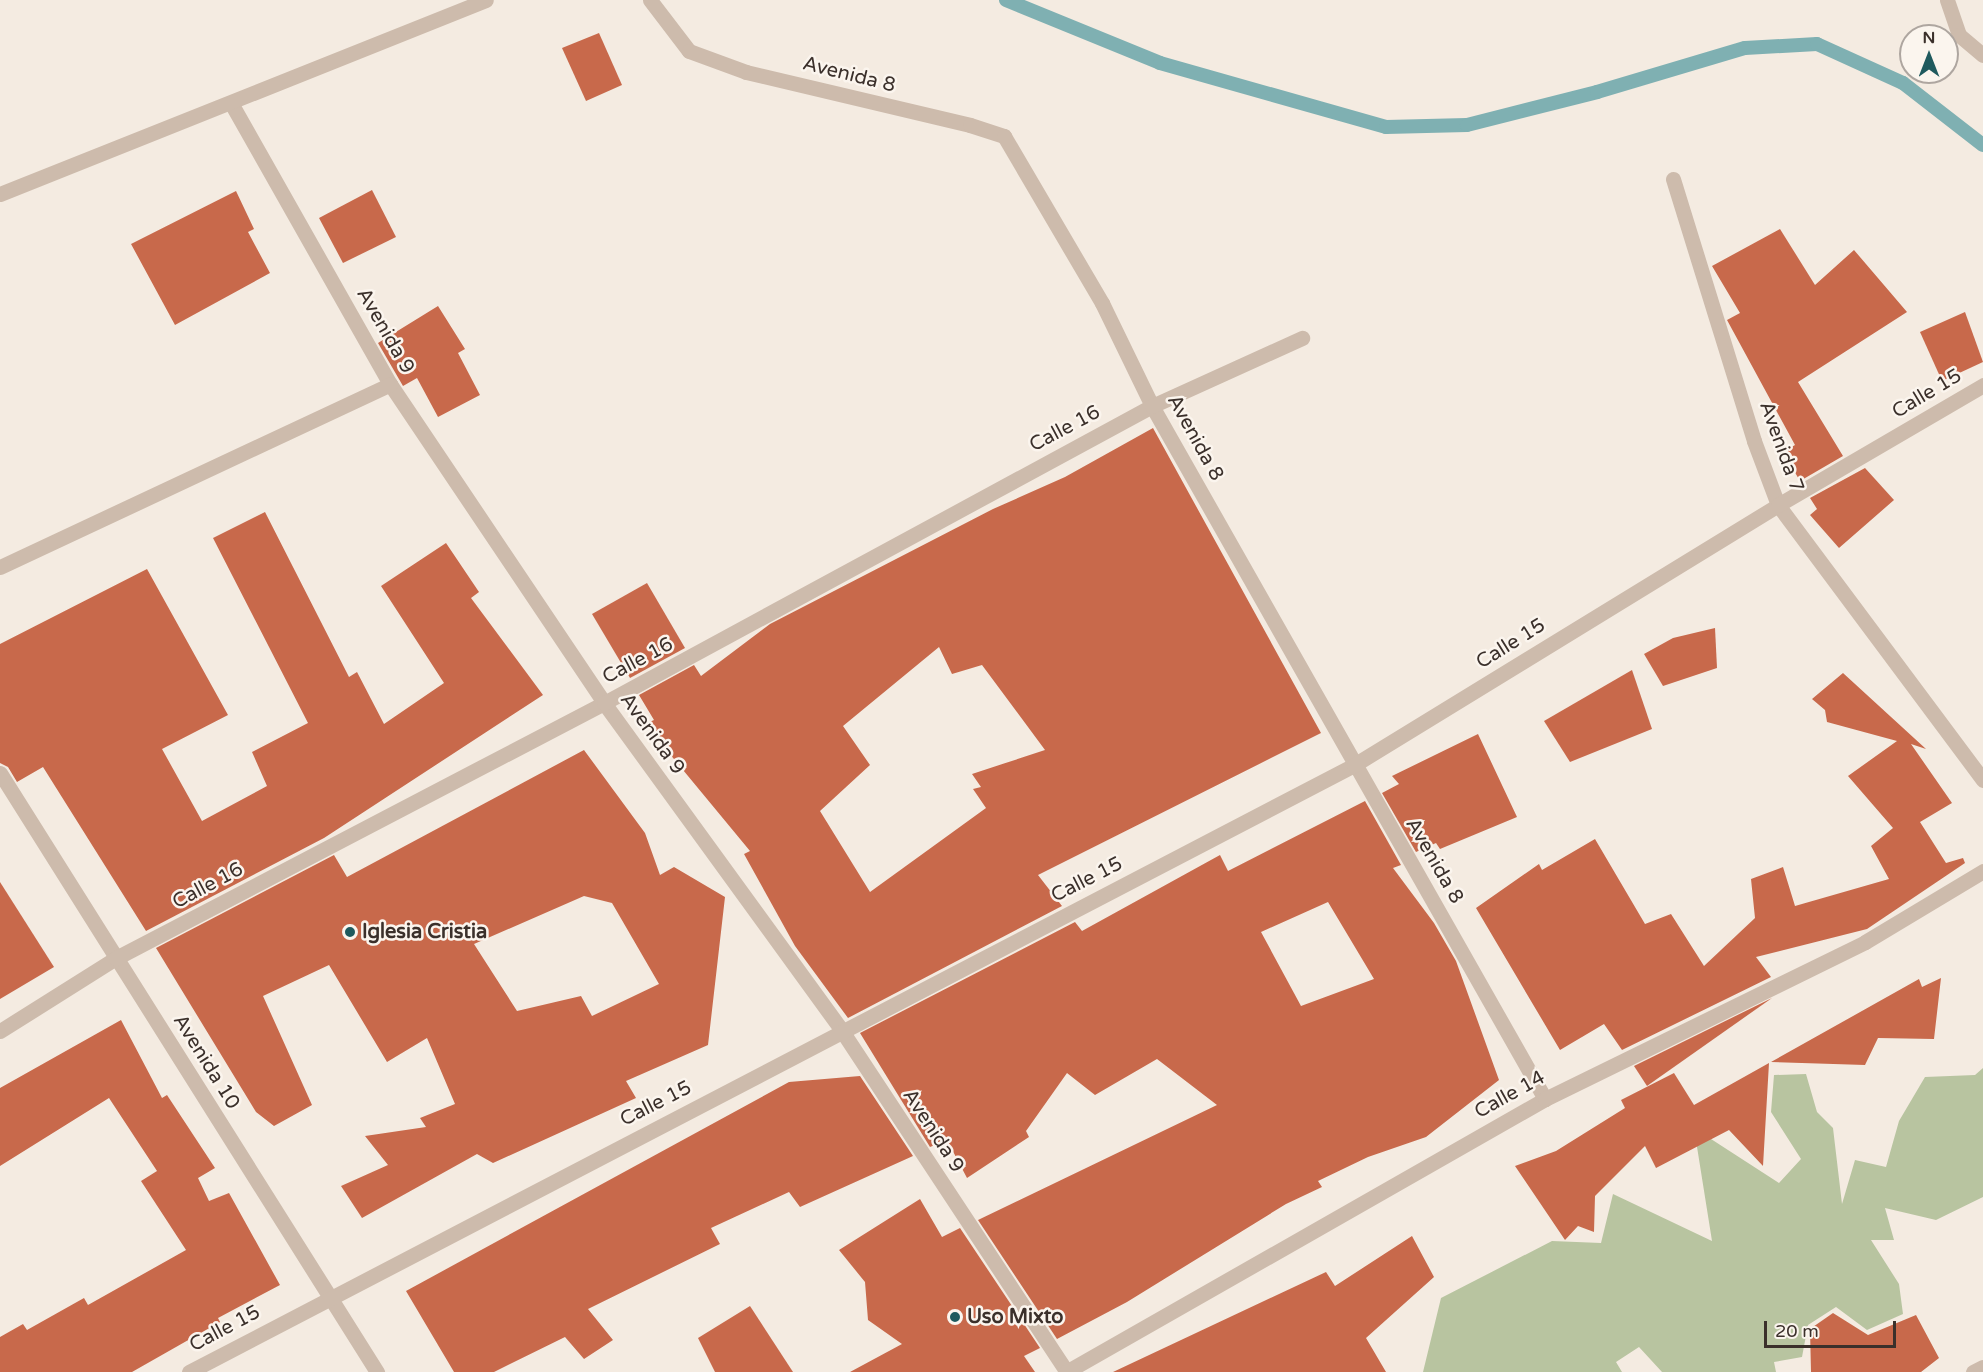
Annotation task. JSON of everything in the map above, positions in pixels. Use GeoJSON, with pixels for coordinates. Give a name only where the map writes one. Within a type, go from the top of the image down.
{"type":"FeatureCollection","features":[{"type":"Feature","properties":{"kind":"street"},"geometry":{"type":"LineString","coordinates":[[0,194],[486,0]]}},
{"type":"Feature","properties":{"kind":"street","name":"Avenida 8"},"geometry":{"type":"LineString","coordinates":[[650,0],[689,51],[746,72],[1004,136],[1102,303],[1152,406],[1545,1099]]}},
{"type":"Feature","properties":{"kind":"street"},"geometry":{"type":"LineString","coordinates":[[1947,0],[1959,34],[1983,55]]}},
{"type":"Feature","properties":{"kind":"street","name":"Avenida 9"},"geometry":{"type":"LineString","coordinates":[[231,103],[390,384],[604,703],[842,1031],[1067,1372]]}},
{"type":"Feature","properties":{"kind":"street","name":"Avenida 7"},"geometry":{"type":"LineString","coordinates":[[1672,179],[1754,441],[1778,505],[1983,780]]}},
{"type":"Feature","properties":{"kind":"street","name":"Calle 16"},"geometry":{"type":"LineString","coordinates":[[0,1031],[116,958],[604,703],[1152,406],[1302,338]]}},
{"type":"Feature","properties":{"kind":"street"},"geometry":{"type":"LineString","coordinates":[[0,567],[390,384]]}},
{"type":"Feature","properties":{"kind":"street","name":"Calle 15"},"geometry":{"type":"LineString","coordinates":[[189,1372],[329,1296],[1354,765],[1778,505],[1983,385]]}},
{"type":"Feature","properties":{"kind":"street","name":"Avenida 10"},"geometry":{"type":"LineString","coordinates":[[0,773],[377,1372]]}},
{"type":"Feature","properties":{"kind":"street","name":"Calle 14"},"geometry":{"type":"LineString","coordinates":[[1067,1372],[1545,1099],[1865,942],[1983,871]]}},
{"type":"Feature","properties":{"kind":"street"},"geometry":{"type":"LineString","coordinates":[[1974,1372],[1983,1367]]}},
{"type":"Feature","properties":{"kind":"green space"},"geometry":{"type":"Polygon","coordinates":[[[1983,1068],[1983,1197],[1936,1220],[1885,1208],[1894,1240],[1871,1240],[1899,1284],[1903,1314],[1867,1330],[1836,1307],[1808,1325],[1802,1357],[1774,1362],[1776,1372],[1662,1372],[1639,1347],[1616,1362],[1622,1372],[1423,1372],[1441,1298],[1552,1241],[1601,1243],[1613,1194],[1712,1241],[1694,1128],[1779,1183],[1801,1159],[1771,1112],[1774,1075],[1806,1074],[1817,1112],[1833,1128],[1842,1204],[1855,1160],[1886,1167],[1899,1121],[1925,1077],[1975,1075],[1983,1068]]]}},
{"type":"Feature","properties":{"kind":"building"},"geometry":{"type":"Polygon","coordinates":[[[599,33],[622,85],[586,101],[562,48],[599,33]]]}},
{"type":"Feature","properties":{"kind":"building"},"geometry":{"type":"Polygon","coordinates":[[[372,190],[396,237],[343,263],[319,218],[372,190]]]}},
{"type":"Feature","properties":{"kind":"building"},"geometry":{"type":"Polygon","coordinates":[[[236,191],[254,229],[248,232],[270,273],[175,325],[131,244],[236,191]]]}},
{"type":"Feature","properties":{"kind":"building"},"geometry":{"type":"Polygon","coordinates":[[[1780,229],[1815,285],[1854,250],[1907,312],[1798,382],[1843,456],[1800,481],[1783,452],[1795,445],[1727,320],[1740,313],[1712,266],[1780,229]]]}},
{"type":"Feature","properties":{"kind":"building"},"geometry":{"type":"Polygon","coordinates":[[[438,306],[465,349],[458,353],[480,395],[438,417],[417,378],[403,386],[378,343],[438,306]]]}},
{"type":"Feature","properties":{"kind":"building"},"geometry":{"type":"Polygon","coordinates":[[[1965,312],[1983,362],[1942,381],[1920,332],[1965,312]]]}},
{"type":"Feature","properties":{"kind":"building"},"geometry":{"type":"Polygon","coordinates":[[[1153,428],[1321,733],[1038,875],[1062,906],[848,1018],[795,946],[744,854],[750,851],[645,724],[654,720],[639,695],[694,665],[701,676],[770,624],[993,509],[1065,477],[1153,428]],[[939,647],[843,726],[870,765],[820,811],[870,892],[986,808],[973,789],[981,787],[972,774],[1045,750],[982,665],[952,674],[939,647]]]}},
{"type":"Feature","properties":{"kind":"building"},"geometry":{"type":"Polygon","coordinates":[[[1865,468],[1894,500],[1839,548],[1810,515],[1817,509],[1810,498],[1865,468]]]}},
{"type":"Feature","properties":{"kind":"building"},"geometry":{"type":"Polygon","coordinates":[[[265,512],[349,677],[357,672],[384,724],[444,683],[381,586],[446,543],[479,592],[471,598],[543,695],[324,838],[146,931],[43,767],[17,782],[8,767],[0,763],[0,644],[147,569],[228,715],[162,749],[202,821],[267,786],[252,752],[308,723],[213,538],[265,512]]]}},
{"type":"Feature","properties":{"kind":"building"},"geometry":{"type":"Polygon","coordinates":[[[647,583],[685,648],[630,678],[592,614],[647,583]]]}},
{"type":"Feature","properties":{"kind":"building"},"geometry":{"type":"Polygon","coordinates":[[[1715,628],[1717,668],[1663,686],[1644,654],[1673,638],[1715,628]]]}},
{"type":"Feature","properties":{"kind":"building"},"geometry":{"type":"Polygon","coordinates":[[[1632,670],[1652,729],[1570,762],[1544,721],[1632,670]]]}},
{"type":"Feature","properties":{"kind":"building"},"geometry":{"type":"Polygon","coordinates":[[[1843,673],[1926,749],[1911,744],[1952,803],[1920,822],[1946,863],[1963,858],[1965,863],[1867,929],[1756,957],[1771,977],[1622,1050],[1604,1024],[1560,1050],[1476,908],[1539,864],[1542,870],[1595,839],[1645,924],[1671,914],[1704,966],[1755,918],[1751,879],[1783,867],[1795,906],[1889,879],[1871,846],[1893,828],[1848,776],[1897,741],[1827,722],[1825,710],[1812,699],[1843,673]]]}},
{"type":"Feature","properties":{"kind":"building"},"geometry":{"type":"Polygon","coordinates":[[[1478,734],[1517,817],[1440,849],[1436,843],[1416,852],[1382,793],[1399,784],[1392,776],[1478,734]]]}},
{"type":"Feature","properties":{"kind":"building"},"geometry":{"type":"Polygon","coordinates":[[[584,750],[645,833],[660,875],[674,867],[725,897],[708,1045],[626,1081],[636,1098],[493,1163],[477,1154],[362,1218],[341,1186],[388,1165],[365,1136],[426,1127],[420,1118],[455,1104],[427,1038],[387,1062],[329,965],[263,996],[312,1105],[274,1126],[256,1112],[156,948],[334,855],[347,877],[584,750]],[[584,896],[474,944],[517,1011],[581,996],[592,1016],[659,984],[612,903],[584,896]]]}},
{"type":"Feature","properties":{"kind":"building"},"geometry":{"type":"Polygon","coordinates":[[[1365,801],[1401,865],[1393,868],[1434,923],[1456,961],[1499,1080],[1426,1137],[1368,1157],[1318,1181],[1322,1187],[1286,1204],[1127,1302],[1057,1339],[978,1220],[1217,1105],[1157,1059],[1095,1095],[1067,1073],[1026,1131],[1029,1137],[967,1178],[947,1140],[930,1147],[860,1033],[1075,922],[1082,931],[1220,855],[1228,871],[1365,801]],[[1328,902],[1261,932],[1301,1006],[1374,979],[1328,902]]]}},
{"type":"Feature","properties":{"kind":"building"},"geometry":{"type":"Polygon","coordinates":[[[0,882],[54,967],[0,999],[0,882]]]}},
{"type":"Feature","properties":{"kind":"building"},"geometry":{"type":"Polygon","coordinates":[[[1941,978],[1934,1039],[1878,1038],[1865,1065],[1771,1062],[1919,979],[1922,987],[1941,978]]]}},
{"type":"Feature","properties":{"kind":"building"},"geometry":{"type":"Polygon","coordinates":[[[1772,998],[1647,1086],[1634,1066],[1772,998]]]}},
{"type":"Feature","properties":{"kind":"building"},"geometry":{"type":"Polygon","coordinates":[[[121,1020],[162,1098],[167,1095],[215,1168],[198,1178],[209,1201],[229,1193],[280,1285],[218,1318],[220,1322],[132,1372],[0,1372],[0,1337],[23,1324],[27,1330],[84,1298],[88,1305],[186,1250],[141,1181],[157,1171],[109,1098],[0,1166],[0,1088],[121,1020]]]}},
{"type":"Feature","properties":{"kind":"building"},"geometry":{"type":"Polygon","coordinates":[[[1769,1063],[1763,1166],[1729,1130],[1656,1168],[1645,1146],[1595,1196],[1594,1232],[1578,1226],[1565,1240],[1515,1166],[1556,1151],[1625,1108],[1621,1100],[1674,1073],[1694,1105],[1769,1063]]]}},
{"type":"Feature","properties":{"kind":"building"},"geometry":{"type":"Polygon","coordinates":[[[860,1076],[913,1156],[800,1207],[789,1192],[711,1228],[720,1244],[588,1309],[613,1340],[584,1359],[565,1337],[494,1372],[454,1372],[406,1291],[789,1082],[860,1076]]]}},
{"type":"Feature","properties":{"kind":"building"},"geometry":{"type":"Polygon","coordinates":[[[920,1199],[942,1237],[960,1228],[1040,1348],[1024,1356],[1035,1372],[850,1372],[902,1344],[868,1320],[865,1282],[839,1250],[920,1199]]]}},
{"type":"Feature","properties":{"kind":"building"},"geometry":{"type":"Polygon","coordinates":[[[1412,1236],[1434,1277],[1366,1338],[1386,1372],[1113,1372],[1326,1272],[1335,1286],[1412,1236]]]}},
{"type":"Feature","properties":{"kind":"building"},"geometry":{"type":"Polygon","coordinates":[[[750,1306],[793,1372],[715,1372],[698,1338],[750,1306]]]}},
{"type":"Feature","properties":{"kind":"building"},"geometry":{"type":"Polygon","coordinates":[[[1833,1313],[1868,1335],[1916,1315],[1939,1358],[1921,1372],[1811,1372],[1810,1329],[1833,1313]]]}},
{"type":"Feature","properties":{"kind":"waterway"},"geometry":{"type":"LineString","coordinates":[[1006,0],[1160,63],[1386,127],[1467,125],[1597,92],[1745,48],[1817,44],[1903,83],[1983,145]]}},
{"type":"Feature","properties":{"kind":"place","name":"Iglesia Cristia"},"geometry":{"type":"Point","coordinates":[350,932]}},
{"type":"Feature","properties":{"kind":"place","name":"Uso Mixto"},"geometry":{"type":"Point","coordinates":[955,1317]}}]}
